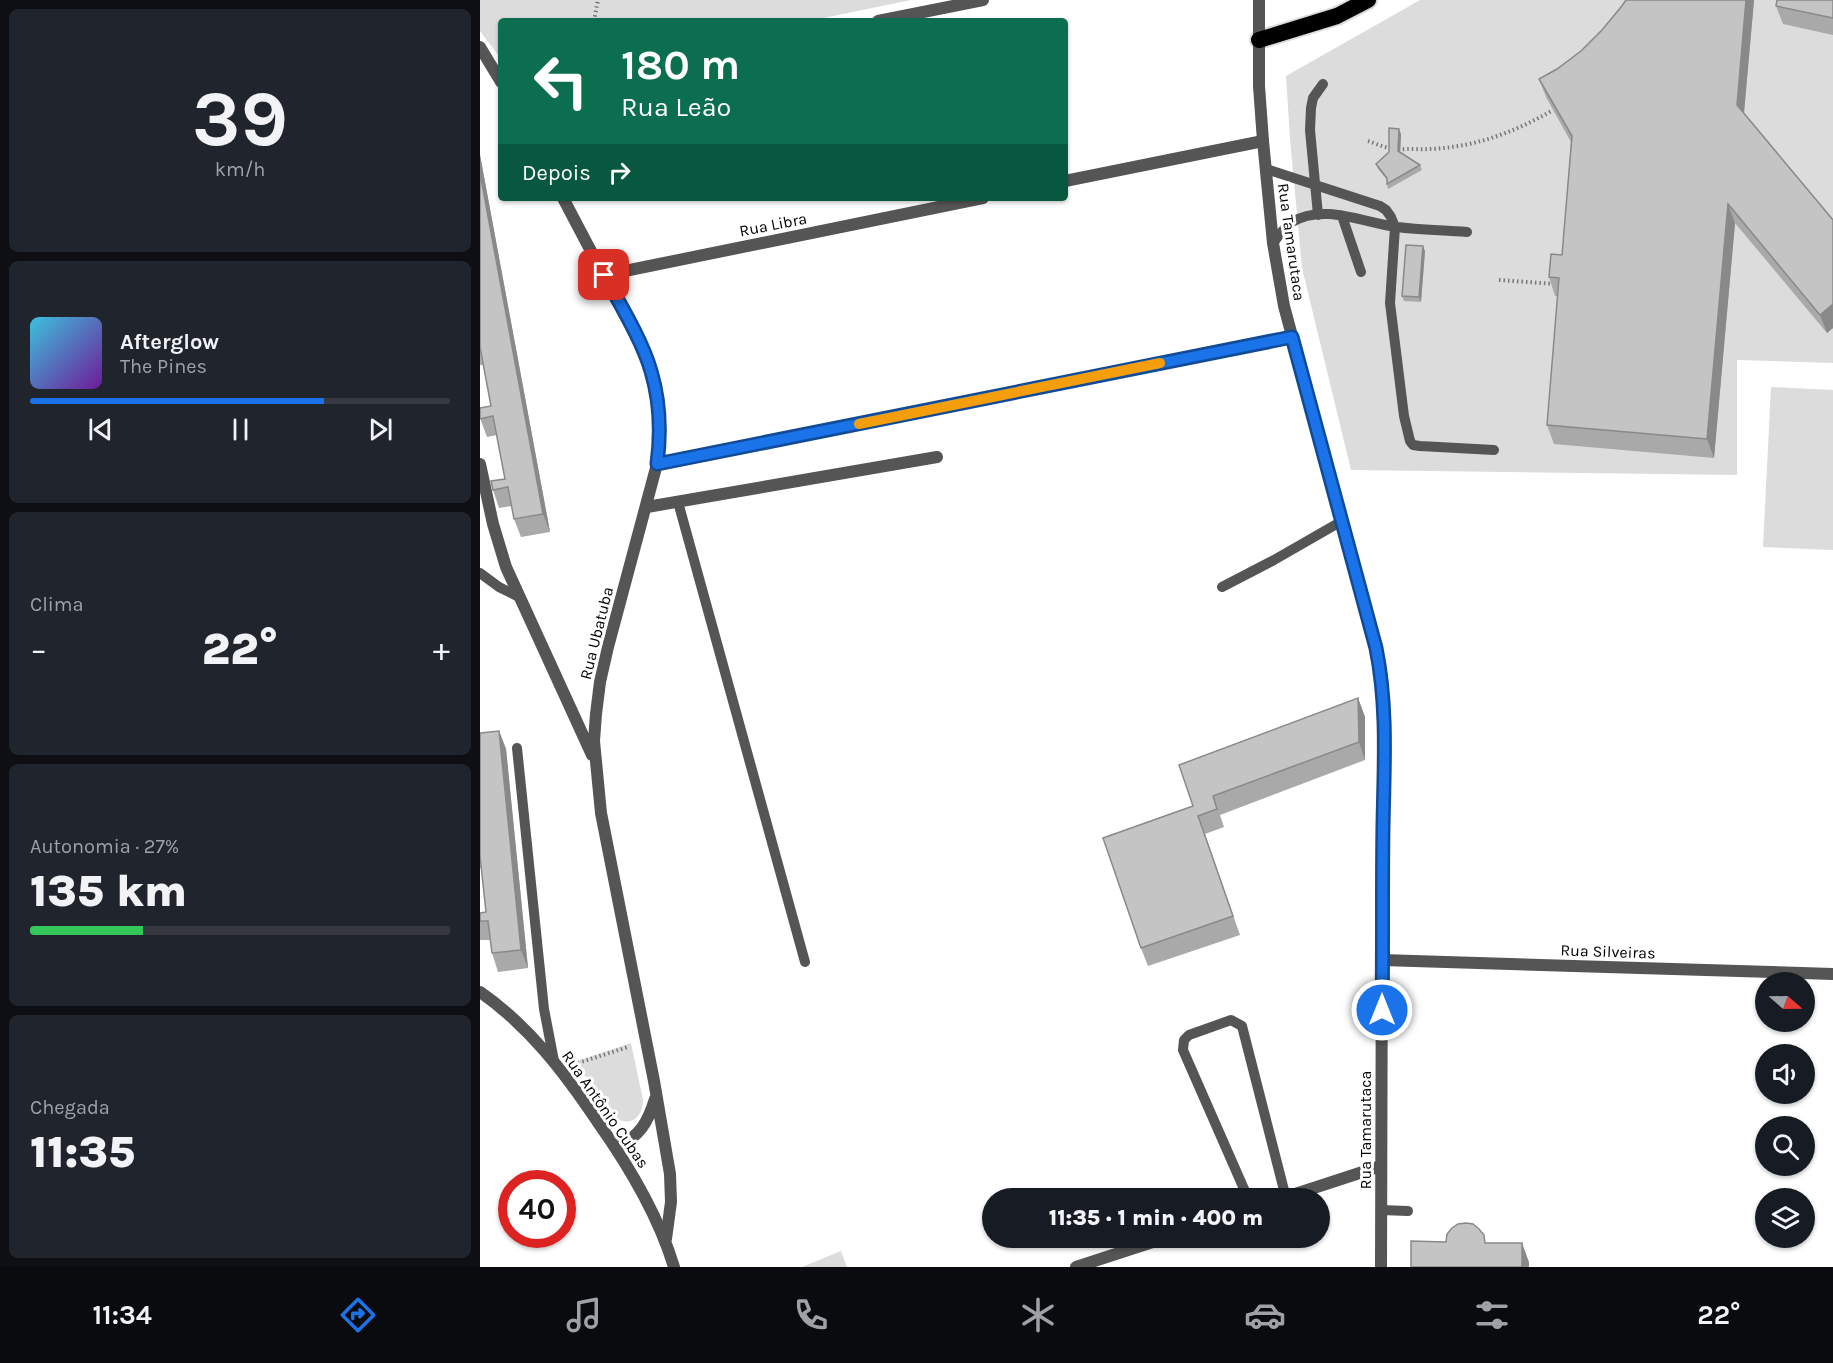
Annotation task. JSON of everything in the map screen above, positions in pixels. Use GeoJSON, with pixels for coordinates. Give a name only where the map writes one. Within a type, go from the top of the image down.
{"type":"FeatureCollection","features":[{"type":"Feature","properties":{"kind":"highway"},"geometry":{"type":"LineString","coordinates":[[1259,40],[1337,16],[1368,0]]}},
{"type":"Feature","properties":{"kind":"street"},"geometry":{"type":"LineString","coordinates":[[893,18],[983,0]]}},
{"type":"Feature","properties":{"kind":"street","name":"Rua Tamarutaca"},"geometry":{"type":"LineString","coordinates":[[1259,0],[1259,86],[1278,279],[1376,648],[1383,694],[1385,719],[1381,1267]]}},
{"type":"Feature","properties":{"kind":"street"},"geometry":{"type":"LineString","coordinates":[[480,47],[498,77]]}},
{"type":"Feature","properties":{"kind":"street"},"geometry":{"type":"LineString","coordinates":[[1068,180],[1263,141]]}},
{"type":"Feature","properties":{"kind":"street","name":"Rua Ubatuba"},"geometry":{"type":"LineString","coordinates":[[566,201],[643,350],[651,371],[657,402],[660,444],[657,464],[600,682],[596,714],[595,762],[601,813],[657,1095],[670,1174],[671,1202],[666,1239]]}},
{"type":"Feature","properties":{"kind":"street","name":"Rua Libra"},"geometry":{"type":"LineString","coordinates":[[604,275],[968,201]]}},
{"type":"Feature","properties":{"kind":"street"},"geometry":{"type":"LineString","coordinates":[[657,464],[1292,337]]}},
{"type":"Feature","properties":{"kind":"street"},"geometry":{"type":"LineString","coordinates":[[647,507],[937,457]]}},
{"type":"Feature","properties":{"kind":"street"},"geometry":{"type":"LineString","coordinates":[[480,464],[493,524],[506,567],[595,762]]}},
{"type":"Feature","properties":{"kind":"street","name":"Rua Silveiras"},"geometry":{"type":"LineString","coordinates":[[1382,960],[1833,974]]}},
{"type":"Feature","properties":{"kind":"street","name":"Rua Antônio Cubas"},"geometry":{"type":"LineString","coordinates":[[480,992],[504,1009],[557,1065],[617,1149],[666,1239],[674,1267]]}},
{"type":"Feature","properties":{"kind":"street"},"geometry":{"type":"LineString","coordinates":[[617,1149],[644,1128],[657,1095]]}},
{"type":"Feature","properties":{"kind":"street"},"geometry":{"type":"LineString","coordinates":[[1315,1188],[1381,1166]]}},
{"type":"Feature","properties":{"kind":"street"},"geometry":{"type":"LineString","coordinates":[[1076,1267],[1135,1248]]}},
{"type":"Feature","properties":{"kind":"lane"},"geometry":{"type":"LineString","coordinates":[[1318,214],[1310,130],[1312,98],[1323,84]]}},
{"type":"Feature","properties":{"kind":"lane"},"geometry":{"type":"LineString","coordinates":[[1266,169],[1380,206],[1386,210],[1395,227],[1390,303],[1404,416],[1410,441],[1413,445],[1420,446],[1494,450]]}},
{"type":"Feature","properties":{"kind":"lane"},"geometry":{"type":"LineString","coordinates":[[1273,243],[1291,223],[1318,214],[1342,216],[1395,227],[1467,232]]}},
{"type":"Feature","properties":{"kind":"lane"},"geometry":{"type":"LineString","coordinates":[[1342,216],[1361,272]]}},
{"type":"Feature","properties":{"kind":"lane"},"geometry":{"type":"LineString","coordinates":[[678,502],[805,962]]}},
{"type":"Feature","properties":{"kind":"lane"},"geometry":{"type":"LineString","coordinates":[[1222,587],[1274,561],[1342,521]]}},
{"type":"Feature","properties":{"kind":"lane"},"geometry":{"type":"LineString","coordinates":[[480,573],[499,587],[519,597]]}},
{"type":"Feature","properties":{"kind":"lane"},"geometry":{"type":"LineString","coordinates":[[517,748],[544,1009],[557,1065]]}},
{"type":"Feature","properties":{"kind":"lane"},"geometry":{"type":"LineString","coordinates":[[1244,1188],[1183,1050],[1184,1040],[1189,1035],[1231,1020],[1242,1026],[1282,1188]]}},
{"type":"Feature","properties":{"kind":"lane"},"geometry":{"type":"LineString","coordinates":[[1381,1210],[1408,1211]]}},
{"type":"Feature","properties":{"kind":"path"},"geometry":{"type":"LineString","coordinates":[[595,18],[598,0]]}},
{"type":"Feature","properties":{"kind":"path"},"geometry":{"type":"LineString","coordinates":[[1368,141],[1390,148],[1427,150],[1454,147],[1506,134],[1553,110]]}},
{"type":"Feature","properties":{"kind":"path"},"geometry":{"type":"LineString","coordinates":[[1499,280],[1556,284]]}},
{"type":"Feature","properties":{"kind":"path"},"geometry":{"type":"LineString","coordinates":[[557,1065],[646,1041]]}},
{"type":"Feature","properties":{"kind":"shaded area"},"geometry":{"type":"Polygon","coordinates":[[[480,0],[911,0],[824,18],[498,18],[498,55],[480,31],[480,0]]]}},
{"type":"Feature","properties":{"kind":"shaded area"},"geometry":{"type":"Polygon","coordinates":[[[1420,0],[1833,0],[1833,363],[1737,360],[1737,475],[1351,470],[1302,268],[1286,76],[1420,0]]]}},
{"type":"Feature","properties":{"kind":"shaded area"},"geometry":{"type":"Polygon","coordinates":[[[1771,387],[1833,390],[1833,550],[1763,547],[1771,387]]]}},
{"type":"Feature","properties":{"kind":"shaded area"},"geometry":{"type":"Polygon","coordinates":[[[631,1043],[643,1105],[639,1115],[628,1122],[618,1119],[574,1062],[631,1043]]]}},
{"type":"Feature","properties":{"kind":"shaded area"},"geometry":{"type":"Polygon","coordinates":[[[841,1251],[847,1267],[802,1267],[841,1251]]]}},
{"type":"Feature","properties":{"kind":"building"},"geometry":{"type":"Polygon","coordinates":[[[1626,0],[1746,0],[1737,105],[1833,220],[1833,304],[1820,315],[1728,204],[1707,439],[1547,425],[1559,278],[1549,277],[1551,254],[1562,255],[1572,136],[1539,79],[1581,51],[1602,30],[1626,0]]]}},
{"type":"Feature","properties":{"kind":"building"},"geometry":{"type":"Polygon","coordinates":[[[1777,0],[1833,0],[1833,18],[1776,6],[1777,0]]]}},
{"type":"Feature","properties":{"kind":"building"},"geometry":{"type":"Polygon","coordinates":[[[1389,128],[1399,129],[1398,151],[1420,165],[1387,184],[1387,178],[1376,164],[1389,152],[1389,128]]]}},
{"type":"Feature","properties":{"kind":"building"},"geometry":{"type":"Polygon","coordinates":[[[480,173],[543,514],[514,519],[508,487],[493,490],[491,481],[505,479],[493,416],[480,419],[480,408],[491,406],[480,347],[480,173]]]}},
{"type":"Feature","properties":{"kind":"building"},"geometry":{"type":"Polygon","coordinates":[[[1406,245],[1423,246],[1419,297],[1402,296],[1406,245]]]}},
{"type":"Feature","properties":{"kind":"building"},"geometry":{"type":"Polygon","coordinates":[[[1358,698],[1359,742],[1213,796],[1217,809],[1198,816],[1233,916],[1141,948],[1103,838],[1193,806],[1179,765],[1358,698]]]}},
{"type":"Feature","properties":{"kind":"building"},"geometry":{"type":"Polygon","coordinates":[[[499,731],[521,950],[492,953],[488,921],[480,921],[480,913],[486,912],[480,856],[480,733],[499,731]]]}},
{"type":"Feature","properties":{"kind":"building"},"geometry":{"type":"Polygon","coordinates":[[[1466,1223],[1473,1224],[1479,1229],[1484,1235],[1485,1243],[1522,1243],[1522,1267],[1411,1267],[1411,1241],[1446,1242],[1447,1234],[1452,1228],[1466,1223]]]}},
{"type":"Feature","properties":{"kind":"slow traffic"},"geometry":{"type":"LineString","coordinates":[[859,424],[1160,363]]}},
{"type":"Feature","properties":{"kind":"route"},"geometry":{"type":"LineString","coordinates":[[604,275],[643,350],[651,371],[657,402],[660,444],[657,464],[1292,337],[1381,670],[1385,719],[1382,1010]]}}]}
